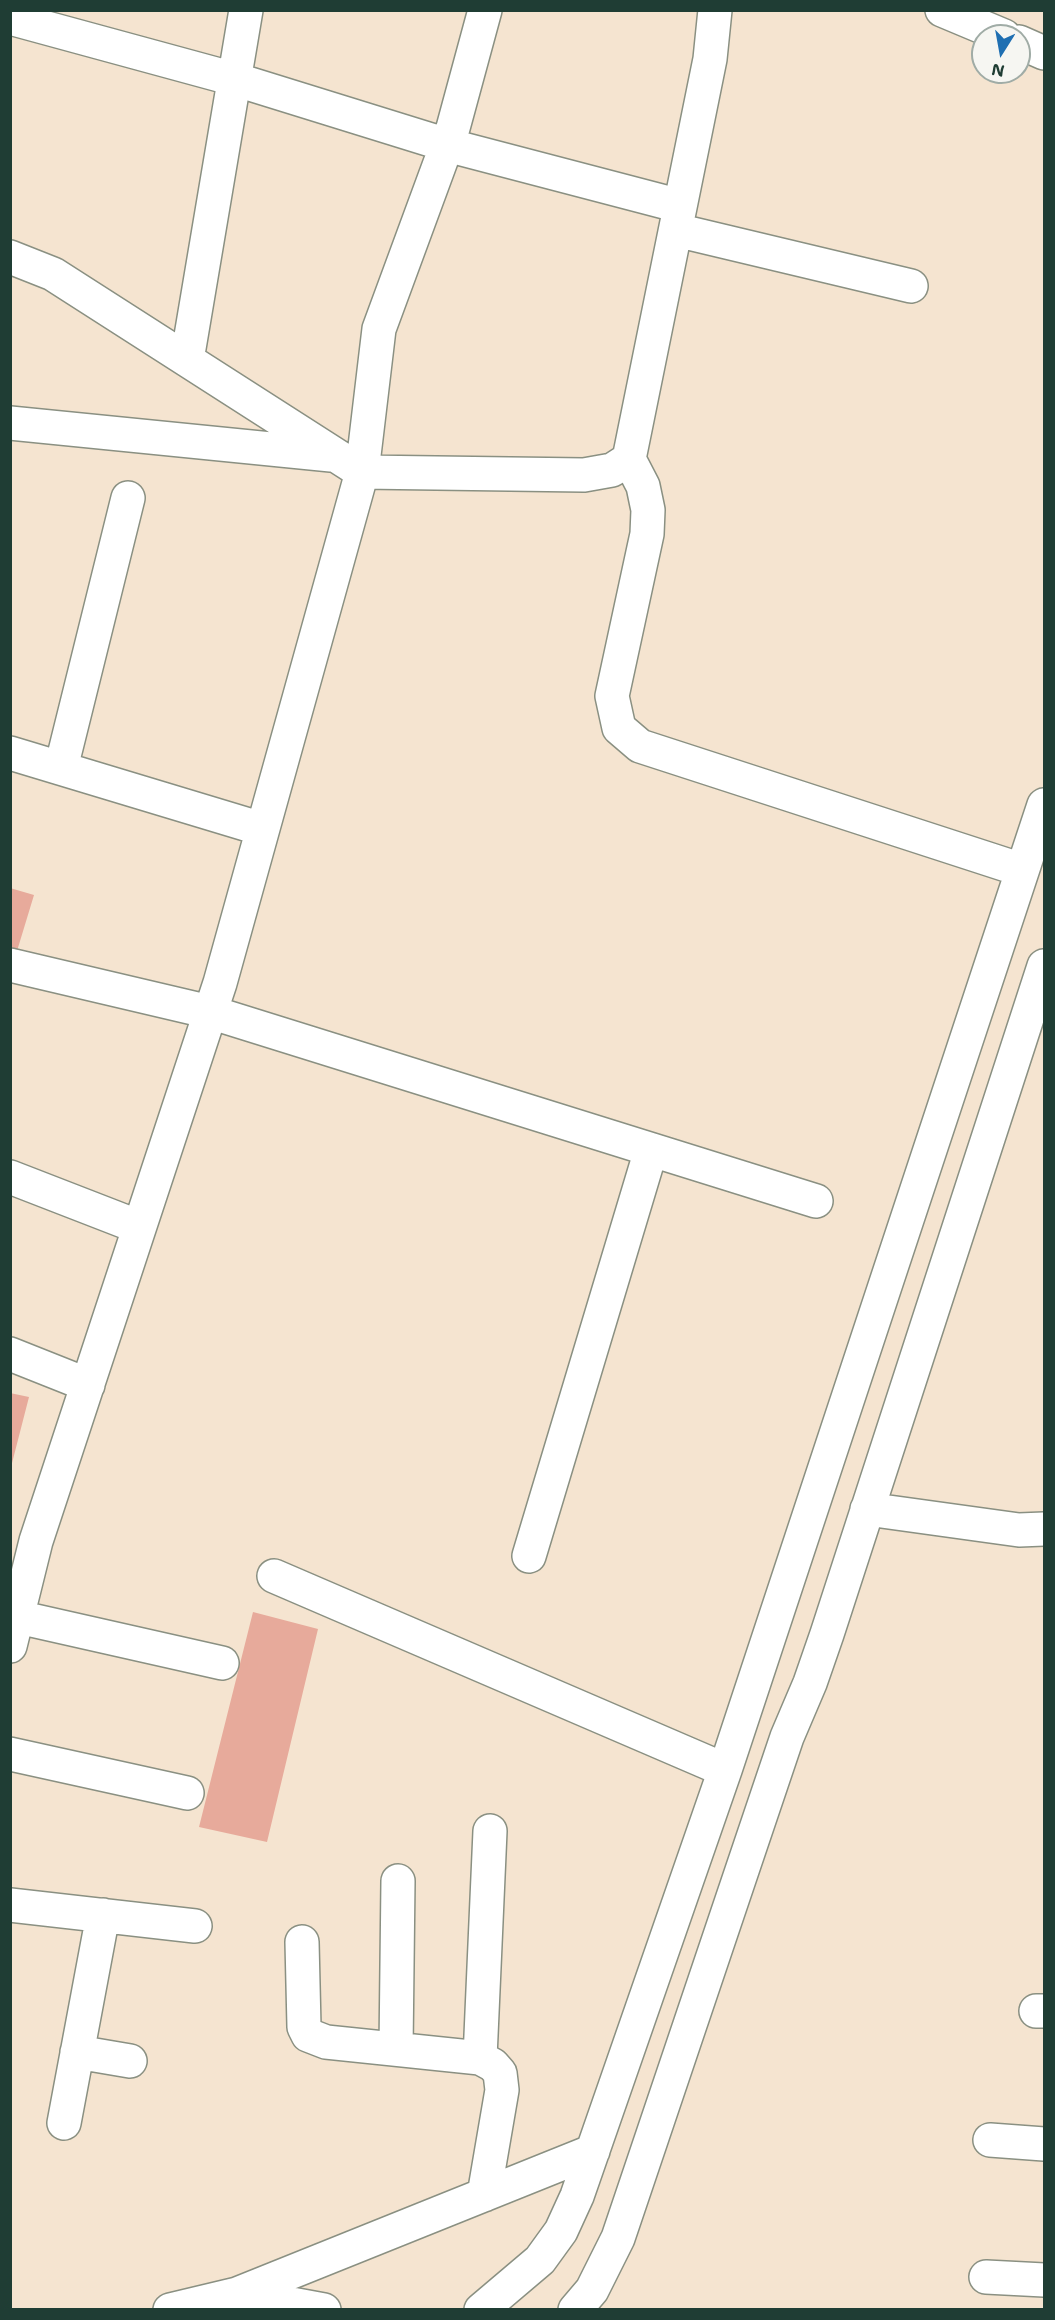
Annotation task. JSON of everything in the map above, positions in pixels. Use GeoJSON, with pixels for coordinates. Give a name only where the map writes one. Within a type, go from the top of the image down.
{"type":"FeatureCollection","features":[{"type":"Feature","properties":{"kind":"street"},"geometry":{"type":"LineString","coordinates":[[187,360],[246,10]]}},
{"type":"Feature","properties":{"kind":"street"},"geometry":{"type":"LineString","coordinates":[[222,1663],[14,1632],[36,1541],[210,1012],[262,829],[379,329],[453,128],[485,10]]}},
{"type":"Feature","properties":{"kind":"street"},"geometry":{"type":"LineString","coordinates":[[716,10],[710,59],[629,459],[642,486],[648,510],[647,534],[612,696],[620,728],[640,746],[1022,870]]}},
{"type":"Feature","properties":{"kind":"street"},"geometry":{"type":"LineString","coordinates":[[942,10],[975,24]]}},
{"type":"Feature","properties":{"kind":"street"},"geometry":{"type":"LineString","coordinates":[[10,18],[234,79],[678,218],[911,286]]}},
{"type":"Feature","properties":{"kind":"street"},"geometry":{"type":"LineString","coordinates":[[10,257],[53,274],[349,464]]}},
{"type":"Feature","properties":{"kind":"street"},"geometry":{"type":"LineString","coordinates":[[10,423],[349,464],[584,475],[612,470],[629,459]]}},
{"type":"Feature","properties":{"kind":"street"},"geometry":{"type":"LineString","coordinates":[[61,768],[128,498]]}},
{"type":"Feature","properties":{"kind":"street"},"geometry":{"type":"LineString","coordinates":[[10,753],[262,829]]}},
{"type":"Feature","properties":{"kind":"street"},"geometry":{"type":"LineString","coordinates":[[481,2310],[540,2260],[554,2241],[577,2196],[725,1770],[1044,805]]}},
{"type":"Feature","properties":{"kind":"street"},"geometry":{"type":"LineString","coordinates":[[10,965],[210,1012],[816,1201]]}},
{"type":"Feature","properties":{"kind":"street"},"geometry":{"type":"LineString","coordinates":[[575,2310],[592,2290],[618,2238],[788,1737],[827,1634],[1044,966]]}},
{"type":"Feature","properties":{"kind":"street"},"geometry":{"type":"LineString","coordinates":[[529,1556],[651,1150]]}},
{"type":"Feature","properties":{"kind":"street"},"geometry":{"type":"LineString","coordinates":[[10,1177],[139,1227]]}},
{"type":"Feature","properties":{"kind":"street"},"geometry":{"type":"LineString","coordinates":[[10,1354],[88,1385]]}},
{"type":"Feature","properties":{"kind":"street"},"geometry":{"type":"LineString","coordinates":[[867,1509],[1019,1530],[1044,1529]]}},
{"type":"Feature","properties":{"kind":"street"},"geometry":{"type":"LineString","coordinates":[[273,1576],[725,1770]]}},
{"type":"Feature","properties":{"kind":"street"},"geometry":{"type":"LineString","coordinates":[[10,1754],[187,1793]]}},
{"type":"Feature","properties":{"kind":"street"},"geometry":{"type":"LineString","coordinates":[[480,2058],[490,1831]]}},
{"type":"Feature","properties":{"kind":"street"},"geometry":{"type":"LineString","coordinates":[[396,2049],[398,1881]]}},
{"type":"Feature","properties":{"kind":"street"},"geometry":{"type":"LineString","coordinates":[[10,1905],[195,1926]]}},
{"type":"Feature","properties":{"kind":"street"},"geometry":{"type":"LineString","coordinates":[[64,2123],[104,1915]]}},
{"type":"Feature","properties":{"kind":"street"},"geometry":{"type":"LineString","coordinates":[[302,1942],[304,2027],[308,2036],[326,2042],[480,2058],[493,2065],[500,2073],[502,2090],[484,2195]]}},
{"type":"Feature","properties":{"kind":"street"},"geometry":{"type":"LineString","coordinates":[[77,2052],[130,2061]]}},
{"type":"Feature","properties":{"kind":"street"},"geometry":{"type":"LineString","coordinates":[[990,2140],[1044,2144]]}},
{"type":"Feature","properties":{"kind":"street"},"geometry":{"type":"LineString","coordinates":[[170,2310],[237,2294],[592,2151]]}},
{"type":"Feature","properties":{"kind":"street"},"geometry":{"type":"LineString","coordinates":[[986,2277],[1044,2280]]}},
{"type":"Feature","properties":{"kind":"street"},"geometry":{"type":"LineString","coordinates":[[237,2294],[324,2310]]}},
{"type":"Feature","properties":{"kind":"building"},"geometry":{"type":"Polygon","coordinates":[[[10,888],[34,895],[17,951],[10,949],[10,888]]]}},
{"type":"Feature","properties":{"kind":"building"},"geometry":{"type":"Polygon","coordinates":[[[10,1393],[29,1397],[11,1467],[10,1467],[10,1393]]]}},
{"type":"Feature","properties":{"kind":"building"},"geometry":{"type":"Polygon","coordinates":[[[253,1612],[318,1629],[267,1842],[199,1827],[253,1612]]]}}]}
